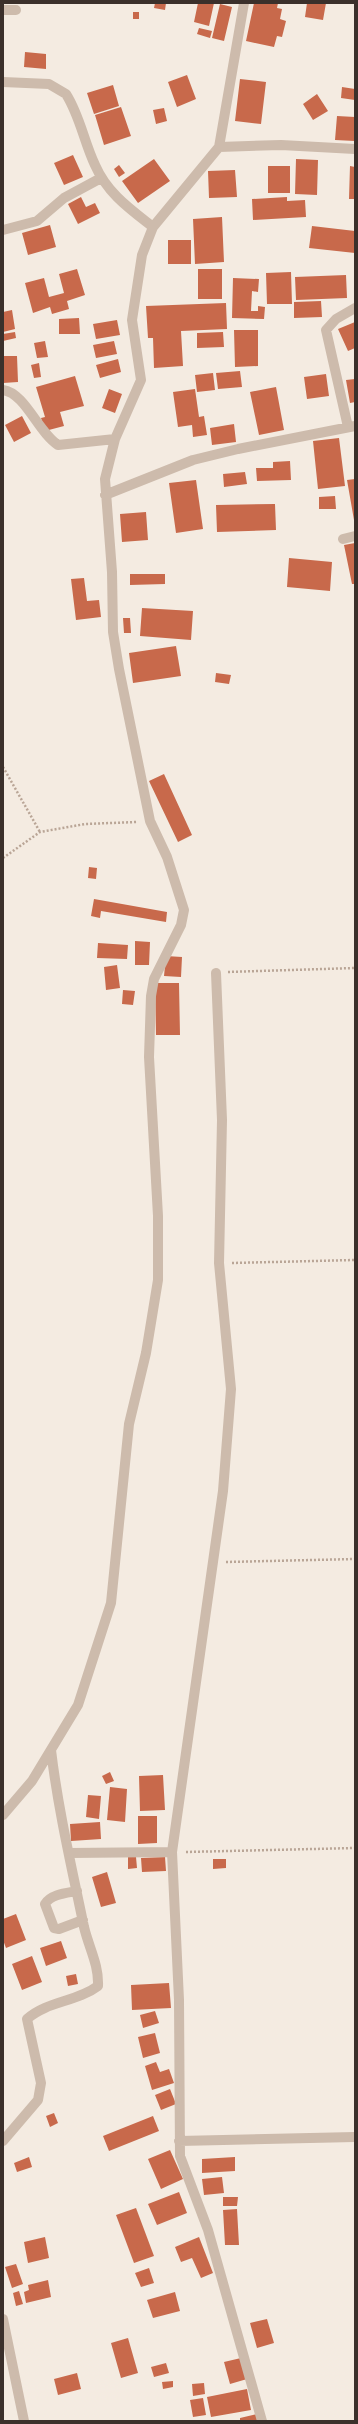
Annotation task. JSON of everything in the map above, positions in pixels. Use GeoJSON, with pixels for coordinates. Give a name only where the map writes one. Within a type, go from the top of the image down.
{"type":"FeatureCollection","features":[{"type":"Feature","properties":{"kind":"street"},"geometry":{"type":"LineString","coordinates":[[3,1815],[32,1781],[78,1705],[110,1603],[129,1424],[146,1353],[158,1280],[158,1216],[149,1057],[151,996],[154,979],[181,925],[184,910],[167,857],[150,821],[113,632],[112,572],[105,479],[115,439],[141,380],[132,320],[142,255],[154,227],[219,147],[244,3]]}},
{"type":"Feature","properties":{"kind":"street"},"geometry":{"type":"LineString","coordinates":[[3,10],[16,10]]}},
{"type":"Feature","properties":{"kind":"street"},"geometry":{"type":"LineString","coordinates":[[3,82],[49,84],[66,94],[101,178],[110,190],[124,204],[154,227]]}},
{"type":"Feature","properties":{"kind":"street"},"geometry":{"type":"LineString","coordinates":[[219,147],[281,145],[355,150]]}},
{"type":"Feature","properties":{"kind":"street"},"geometry":{"type":"LineString","coordinates":[[3,230],[37,221],[64,198],[101,178]]}},
{"type":"Feature","properties":{"kind":"street"},"geometry":{"type":"LineString","coordinates":[[105,494],[193,460],[351,427],[326,330],[336,319],[355,308]]}},
{"type":"Feature","properties":{"kind":"street"},"geometry":{"type":"LineString","coordinates":[[3,390],[18,397],[47,439],[58,446],[115,439]]}},
{"type":"Feature","properties":{"kind":"street"},"geometry":{"type":"LineString","coordinates":[[343,539],[355,536]]}},
{"type":"Feature","properties":{"kind":"street"},"geometry":{"type":"LineString","coordinates":[[216,973],[222,1120],[220,1263],[231,1389],[223,1491],[214,1563],[172,1852],[179,2008],[179,2141],[180,2156],[208,2230],[262,2421]]}},
{"type":"Feature","properties":{"kind":"street"},"geometry":{"type":"LineString","coordinates":[[3,2141],[38,2100],[41,2083],[28,2019],[36,2012],[86,1995],[98,1986],[98,1972],[83,1920],[51,1750]]}},
{"type":"Feature","properties":{"kind":"street"},"geometry":{"type":"LineString","coordinates":[[70,1852],[172,1852]]}},
{"type":"Feature","properties":{"kind":"street"},"geometry":{"type":"LineString","coordinates":[[77,1891],[56,1896],[47,1900],[45,1904],[54,1928],[59,1929],[83,1920]]}},
{"type":"Feature","properties":{"kind":"street"},"geometry":{"type":"LineString","coordinates":[[179,2141],[355,2137]]}},
{"type":"Feature","properties":{"kind":"street"},"geometry":{"type":"LineString","coordinates":[[3,2319],[24,2421]]}},
{"type":"Feature","properties":{"kind":"path"},"geometry":{"type":"LineString","coordinates":[[3,767],[40,832]]}},
{"type":"Feature","properties":{"kind":"path"},"geometry":{"type":"LineString","coordinates":[[3,858],[40,832],[85,824],[150,821]]}},
{"type":"Feature","properties":{"kind":"path"},"geometry":{"type":"LineString","coordinates":[[216,973],[355,968]]}},
{"type":"Feature","properties":{"kind":"path"},"geometry":{"type":"LineString","coordinates":[[220,1263],[355,1260]]}},
{"type":"Feature","properties":{"kind":"path"},"geometry":{"type":"LineString","coordinates":[[214,1563],[355,1559]]}},
{"type":"Feature","properties":{"kind":"path"},"geometry":{"type":"LineString","coordinates":[[172,1852],[355,1848]]}},
{"type":"Feature","properties":{"kind":"building"},"geometry":{"type":"Polygon","coordinates":[[[155,3],[166,3],[165,10],[154,8],[155,3]]]}},
{"type":"Feature","properties":{"kind":"building"},"geometry":{"type":"Polygon","coordinates":[[[198,3],[214,3],[209,26],[194,22],[198,3]]]}},
{"type":"Feature","properties":{"kind":"building"},"geometry":{"type":"Polygon","coordinates":[[[254,3],[278,3],[277,8],[282,9],[280,19],[286,21],[282,37],[277,36],[274,47],[246,41],[254,3]]]}},
{"type":"Feature","properties":{"kind":"building"},"geometry":{"type":"Polygon","coordinates":[[[307,3],[326,3],[323,20],[305,17],[307,3]]]}},
{"type":"Feature","properties":{"kind":"building"},"geometry":{"type":"Polygon","coordinates":[[[220,4],[232,7],[224,41],[212,38],[220,4]]]}},
{"type":"Feature","properties":{"kind":"building"},"geometry":{"type":"Polygon","coordinates":[[[133,12],[139,12],[139,19],[133,19],[133,12]]]}},
{"type":"Feature","properties":{"kind":"building"},"geometry":{"type":"Polygon","coordinates":[[[199,28],[212,31],[210,38],[197,34],[199,28]]]}},
{"type":"Feature","properties":{"kind":"building"},"geometry":{"type":"Polygon","coordinates":[[[25,52],[46,54],[46,69],[24,67],[25,52]]]}},
{"type":"Feature","properties":{"kind":"building"},"geometry":{"type":"Polygon","coordinates":[[[187,75],[196,99],[177,107],[168,82],[187,75]]]}},
{"type":"Feature","properties":{"kind":"building"},"geometry":{"type":"Polygon","coordinates":[[[240,79],[266,82],[261,124],[235,121],[240,79]]]}},
{"type":"Feature","properties":{"kind":"building"},"geometry":{"type":"Polygon","coordinates":[[[113,85],[119,106],[94,114],[87,93],[113,85]]]}},
{"type":"Feature","properties":{"kind":"building"},"geometry":{"type":"Polygon","coordinates":[[[342,87],[355,89],[355,100],[341,98],[342,87]]]}},
{"type":"Feature","properties":{"kind":"building"},"geometry":{"type":"Polygon","coordinates":[[[317,94],[328,111],[313,120],[303,104],[317,94]]]}},
{"type":"Feature","properties":{"kind":"building"},"geometry":{"type":"Polygon","coordinates":[[[121,107],[131,136],[104,145],[95,115],[121,107]]]}},
{"type":"Feature","properties":{"kind":"building"},"geometry":{"type":"Polygon","coordinates":[[[164,108],[167,121],[156,124],[153,110],[164,108]]]}},
{"type":"Feature","properties":{"kind":"building"},"geometry":{"type":"Polygon","coordinates":[[[337,116],[355,117],[355,141],[335,140],[337,116]]]}},
{"type":"Feature","properties":{"kind":"building"},"geometry":{"type":"Polygon","coordinates":[[[73,155],[83,177],[64,185],[54,163],[73,155]]]}},
{"type":"Feature","properties":{"kind":"building"},"geometry":{"type":"Polygon","coordinates":[[[154,159],[170,181],[138,203],[122,181],[154,159]]]}},
{"type":"Feature","properties":{"kind":"building"},"geometry":{"type":"Polygon","coordinates":[[[296,159],[318,160],[317,195],[295,194],[296,159]]]}},
{"type":"Feature","properties":{"kind":"building"},"geometry":{"type":"Polygon","coordinates":[[[119,165],[125,173],[119,177],[114,169],[119,165]]]}},
{"type":"Feature","properties":{"kind":"building"},"geometry":{"type":"Polygon","coordinates":[[[268,166],[290,166],[290,193],[268,193],[268,166]]]}},
{"type":"Feature","properties":{"kind":"building"},"geometry":{"type":"Polygon","coordinates":[[[350,166],[355,167],[355,199],[349,199],[350,166]]]}},
{"type":"Feature","properties":{"kind":"building"},"geometry":{"type":"Polygon","coordinates":[[[235,170],[237,197],[209,198],[208,171],[235,170]]]}},
{"type":"Feature","properties":{"kind":"building"},"geometry":{"type":"Polygon","coordinates":[[[81,197],[86,207],[95,203],[100,213],[78,224],[68,204],[81,197]]]}},
{"type":"Feature","properties":{"kind":"building"},"geometry":{"type":"Polygon","coordinates":[[[287,197],[287,201],[305,200],[306,217],[253,220],[252,199],[287,197]]]}},
{"type":"Feature","properties":{"kind":"building"},"geometry":{"type":"Polygon","coordinates":[[[222,217],[224,262],[195,264],[193,219],[222,217]]]}},
{"type":"Feature","properties":{"kind":"building"},"geometry":{"type":"Polygon","coordinates":[[[50,225],[56,247],[28,255],[22,233],[50,225]]]}},
{"type":"Feature","properties":{"kind":"building"},"geometry":{"type":"Polygon","coordinates":[[[312,226],[355,231],[355,253],[309,248],[312,226]]]}},
{"type":"Feature","properties":{"kind":"building"},"geometry":{"type":"Polygon","coordinates":[[[168,240],[191,240],[191,264],[168,264],[168,240]]]}},
{"type":"Feature","properties":{"kind":"building"},"geometry":{"type":"Polygon","coordinates":[[[77,269],[85,295],[67,301],[69,309],[52,314],[50,307],[33,313],[25,283],[44,278],[49,297],[64,293],[59,274],[77,269]]]}},
{"type":"Feature","properties":{"kind":"building"},"geometry":{"type":"Polygon","coordinates":[[[198,269],[222,269],[222,299],[198,299],[198,269]]]}},
{"type":"Feature","properties":{"kind":"building"},"geometry":{"type":"Polygon","coordinates":[[[291,272],[292,304],[267,304],[266,273],[291,272]]]}},
{"type":"Feature","properties":{"kind":"building"},"geometry":{"type":"Polygon","coordinates":[[[346,275],[347,298],[296,300],[295,277],[346,275]]]}},
{"type":"Feature","properties":{"kind":"building"},"geometry":{"type":"Polygon","coordinates":[[[233,278],[259,279],[258,292],[252,291],[251,311],[258,311],[258,306],[265,307],[264,319],[232,318],[233,278]]]}},
{"type":"Feature","properties":{"kind":"building"},"geometry":{"type":"Polygon","coordinates":[[[321,301],[322,317],[294,318],[294,302],[321,301]]]}},
{"type":"Feature","properties":{"kind":"building"},"geometry":{"type":"Polygon","coordinates":[[[226,303],[227,329],[181,331],[183,366],[154,368],[153,338],[148,338],[146,306],[226,303]]]}},
{"type":"Feature","properties":{"kind":"building"},"geometry":{"type":"Polygon","coordinates":[[[12,310],[15,329],[3,332],[3,312],[12,310]]]}},
{"type":"Feature","properties":{"kind":"building"},"geometry":{"type":"Polygon","coordinates":[[[79,318],[80,334],[59,334],[59,319],[79,318]]]}},
{"type":"Feature","properties":{"kind":"building"},"geometry":{"type":"Polygon","coordinates":[[[117,320],[120,335],[96,339],[93,324],[117,320]]]}},
{"type":"Feature","properties":{"kind":"building"},"geometry":{"type":"Polygon","coordinates":[[[355,322],[355,348],[348,351],[338,329],[355,322]]]}},
{"type":"Feature","properties":{"kind":"building"},"geometry":{"type":"Polygon","coordinates":[[[234,330],[258,330],[258,366],[235,367],[234,330]]]}},
{"type":"Feature","properties":{"kind":"building"},"geometry":{"type":"Polygon","coordinates":[[[15,332],[16,338],[3,341],[3,334],[15,332]]]}},
{"type":"Feature","properties":{"kind":"building"},"geometry":{"type":"Polygon","coordinates":[[[223,332],[224,347],[197,348],[197,333],[223,332]]]}},
{"type":"Feature","properties":{"kind":"building"},"geometry":{"type":"Polygon","coordinates":[[[45,341],[48,357],[37,358],[34,343],[45,341]]]}},
{"type":"Feature","properties":{"kind":"building"},"geometry":{"type":"Polygon","coordinates":[[[114,341],[117,354],[96,358],[93,345],[114,341]]]}},
{"type":"Feature","properties":{"kind":"building"},"geometry":{"type":"Polygon","coordinates":[[[3,356],[17,356],[18,382],[3,383],[3,356]]]}},
{"type":"Feature","properties":{"kind":"building"},"geometry":{"type":"Polygon","coordinates":[[[118,359],[121,372],[100,378],[96,365],[118,359]]]}},
{"type":"Feature","properties":{"kind":"building"},"geometry":{"type":"Polygon","coordinates":[[[39,363],[41,377],[34,378],[31,365],[39,363]]]}},
{"type":"Feature","properties":{"kind":"building"},"geometry":{"type":"Polygon","coordinates":[[[240,371],[242,387],[218,389],[216,373],[240,371]]]}},
{"type":"Feature","properties":{"kind":"building"},"geometry":{"type":"Polygon","coordinates":[[[213,373],[215,390],[197,392],[195,375],[213,373]]]}},
{"type":"Feature","properties":{"kind":"building"},"geometry":{"type":"Polygon","coordinates":[[[326,374],[329,396],[307,399],[304,377],[326,374]]]}},
{"type":"Feature","properties":{"kind":"building"},"geometry":{"type":"Polygon","coordinates":[[[75,376],[84,406],[60,412],[64,426],[45,431],[41,418],[45,417],[36,387],[75,376]]]}},
{"type":"Feature","properties":{"kind":"building"},"geometry":{"type":"Polygon","coordinates":[[[355,379],[355,402],[350,403],[346,380],[355,379]]]}},
{"type":"Feature","properties":{"kind":"building"},"geometry":{"type":"Polygon","coordinates":[[[276,387],[284,430],[259,435],[250,392],[276,387]]]}},
{"type":"Feature","properties":{"kind":"building"},"geometry":{"type":"Polygon","coordinates":[[[109,389],[122,394],[115,413],[102,408],[109,389]]]}},
{"type":"Feature","properties":{"kind":"building"},"geometry":{"type":"Polygon","coordinates":[[[195,389],[199,417],[204,416],[207,435],[193,437],[192,425],[178,427],[173,392],[195,389]]]}},
{"type":"Feature","properties":{"kind":"building"},"geometry":{"type":"Polygon","coordinates":[[[22,416],[31,433],[14,442],[5,425],[22,416]]]}},
{"type":"Feature","properties":{"kind":"building"},"geometry":{"type":"Polygon","coordinates":[[[234,424],[236,442],[212,445],[210,428],[234,424]]]}},
{"type":"Feature","properties":{"kind":"building"},"geometry":{"type":"Polygon","coordinates":[[[339,438],[345,486],[318,489],[313,441],[339,438]]]}},
{"type":"Feature","properties":{"kind":"building"},"geometry":{"type":"Polygon","coordinates":[[[290,461],[291,480],[257,481],[256,468],[273,468],[273,462],[290,461]]]}},
{"type":"Feature","properties":{"kind":"building"},"geometry":{"type":"Polygon","coordinates":[[[245,472],[247,484],[224,487],[223,474],[245,472]]]}},
{"type":"Feature","properties":{"kind":"building"},"geometry":{"type":"Polygon","coordinates":[[[355,479],[355,520],[354,520],[347,480],[355,479]]]}},
{"type":"Feature","properties":{"kind":"building"},"geometry":{"type":"Polygon","coordinates":[[[196,480],[203,529],[176,533],[169,483],[196,480]]]}},
{"type":"Feature","properties":{"kind":"building"},"geometry":{"type":"Polygon","coordinates":[[[335,496],[336,509],[319,509],[319,497],[335,496]]]}},
{"type":"Feature","properties":{"kind":"building"},"geometry":{"type":"Polygon","coordinates":[[[275,504],[276,530],[217,532],[216,505],[275,504]]]}},
{"type":"Feature","properties":{"kind":"building"},"geometry":{"type":"Polygon","coordinates":[[[146,512],[148,540],[122,542],[120,514],[146,512]]]}},
{"type":"Feature","properties":{"kind":"building"},"geometry":{"type":"Polygon","coordinates":[[[355,543],[355,584],[352,584],[344,545],[355,543]]]}},
{"type":"Feature","properties":{"kind":"building"},"geometry":{"type":"Polygon","coordinates":[[[289,558],[332,562],[330,591],[287,587],[289,558]]]}},
{"type":"Feature","properties":{"kind":"building"},"geometry":{"type":"Polygon","coordinates":[[[130,574],[165,574],[165,584],[130,585],[130,574]]]}},
{"type":"Feature","properties":{"kind":"building"},"geometry":{"type":"Polygon","coordinates":[[[84,578],[87,601],[99,600],[101,617],[76,620],[71,579],[84,578]]]}},
{"type":"Feature","properties":{"kind":"building"},"geometry":{"type":"Polygon","coordinates":[[[142,608],[193,611],[191,640],[140,636],[142,608]]]}},
{"type":"Feature","properties":{"kind":"building"},"geometry":{"type":"Polygon","coordinates":[[[123,618],[130,618],[131,633],[124,633],[123,618]]]}},
{"type":"Feature","properties":{"kind":"building"},"geometry":{"type":"Polygon","coordinates":[[[176,646],[181,676],[133,683],[129,653],[176,646]]]}},
{"type":"Feature","properties":{"kind":"building"},"geometry":{"type":"Polygon","coordinates":[[[216,673],[231,675],[229,684],[215,682],[216,673]]]}},
{"type":"Feature","properties":{"kind":"building"},"geometry":{"type":"Polygon","coordinates":[[[164,774],[192,835],[178,842],[149,781],[164,774]]]}},
{"type":"Feature","properties":{"kind":"building"},"geometry":{"type":"Polygon","coordinates":[[[89,867],[97,868],[96,879],[88,878],[89,867]]]}},
{"type":"Feature","properties":{"kind":"building"},"geometry":{"type":"Polygon","coordinates":[[[94,899],[167,912],[166,922],[101,911],[100,918],[91,916],[94,899]]]}},
{"type":"Feature","properties":{"kind":"building"},"geometry":{"type":"Polygon","coordinates":[[[135,941],[150,942],[149,965],[135,965],[135,941]]]}},
{"type":"Feature","properties":{"kind":"building"},"geometry":{"type":"Polygon","coordinates":[[[98,943],[128,945],[127,959],[97,958],[98,943]]]}},
{"type":"Feature","properties":{"kind":"building"},"geometry":{"type":"Polygon","coordinates":[[[166,956],[182,957],[181,977],[164,976],[166,956]]]}},
{"type":"Feature","properties":{"kind":"building"},"geometry":{"type":"Polygon","coordinates":[[[117,965],[120,988],[106,990],[104,967],[117,965]]]}},
{"type":"Feature","properties":{"kind":"building"},"geometry":{"type":"Polygon","coordinates":[[[155,983],[179,983],[180,1035],[156,1035],[155,983]]]}},
{"type":"Feature","properties":{"kind":"building"},"geometry":{"type":"Polygon","coordinates":[[[123,990],[135,991],[133,1005],[122,1004],[123,990]]]}},
{"type":"Feature","properties":{"kind":"building"},"geometry":{"type":"Polygon","coordinates":[[[110,1772],[114,1781],[106,1784],[102,1776],[110,1772]]]}},
{"type":"Feature","properties":{"kind":"building"},"geometry":{"type":"Polygon","coordinates":[[[163,1775],[165,1810],[140,1811],[139,1776],[163,1775]]]}},
{"type":"Feature","properties":{"kind":"building"},"geometry":{"type":"Polygon","coordinates":[[[110,1787],[127,1789],[125,1822],[107,1820],[110,1787]]]}},
{"type":"Feature","properties":{"kind":"building"},"geometry":{"type":"Polygon","coordinates":[[[88,1795],[101,1796],[99,1819],[86,1817],[88,1795]]]}},
{"type":"Feature","properties":{"kind":"building"},"geometry":{"type":"Polygon","coordinates":[[[138,1816],[157,1816],[157,1843],[138,1844],[138,1816]]]}},
{"type":"Feature","properties":{"kind":"building"},"geometry":{"type":"Polygon","coordinates":[[[100,1822],[101,1839],[71,1841],[70,1824],[100,1822]]]}},
{"type":"Feature","properties":{"kind":"building"},"geometry":{"type":"Polygon","coordinates":[[[128,1857],[136,1857],[137,1868],[128,1869],[128,1857]]]}},
{"type":"Feature","properties":{"kind":"building"},"geometry":{"type":"Polygon","coordinates":[[[165,1857],[166,1871],[142,1872],[141,1858],[165,1857]]]}},
{"type":"Feature","properties":{"kind":"building"},"geometry":{"type":"Polygon","coordinates":[[[213,1859],[226,1859],[226,1868],[213,1869],[213,1859]]]}},
{"type":"Feature","properties":{"kind":"building"},"geometry":{"type":"Polygon","coordinates":[[[107,1872],[116,1903],[101,1907],[92,1877],[107,1872]]]}},
{"type":"Feature","properties":{"kind":"building"},"geometry":{"type":"Polygon","coordinates":[[[16,1914],[26,1940],[6,1948],[3,1940],[3,1919],[16,1914]]]}},
{"type":"Feature","properties":{"kind":"building"},"geometry":{"type":"Polygon","coordinates":[[[61,1941],[67,1958],[46,1966],[40,1948],[61,1941]]]}},
{"type":"Feature","properties":{"kind":"building"},"geometry":{"type":"Polygon","coordinates":[[[32,1956],[42,1982],[22,1990],[12,1964],[32,1956]]]}},
{"type":"Feature","properties":{"kind":"building"},"geometry":{"type":"Polygon","coordinates":[[[76,1974],[78,1984],[68,1986],[66,1976],[76,1974]]]}},
{"type":"Feature","properties":{"kind":"building"},"geometry":{"type":"Polygon","coordinates":[[[169,1983],[171,2008],[132,2010],[131,1985],[169,1983]]]}},
{"type":"Feature","properties":{"kind":"building"},"geometry":{"type":"Polygon","coordinates":[[[155,2011],[159,2023],[143,2028],[140,2015],[155,2011]]]}},
{"type":"Feature","properties":{"kind":"building"},"geometry":{"type":"Polygon","coordinates":[[[155,2033],[160,2053],[143,2058],[138,2037],[155,2033]]]}},
{"type":"Feature","properties":{"kind":"building"},"geometry":{"type":"Polygon","coordinates":[[[156,2062],[160,2072],[169,2069],[174,2083],[152,2090],[145,2066],[156,2062]]]}},
{"type":"Feature","properties":{"kind":"building"},"geometry":{"type":"Polygon","coordinates":[[[170,2089],[176,2104],[161,2110],[155,2095],[170,2089]]]}},
{"type":"Feature","properties":{"kind":"building"},"geometry":{"type":"Polygon","coordinates":[[[54,2113],[58,2123],[50,2127],[46,2116],[54,2113]]]}},
{"type":"Feature","properties":{"kind":"building"},"geometry":{"type":"Polygon","coordinates":[[[153,2116],[159,2131],[109,2151],[103,2136],[153,2116]]]}},
{"type":"Feature","properties":{"kind":"building"},"geometry":{"type":"Polygon","coordinates":[[[170,2150],[183,2179],[161,2189],[148,2159],[170,2150]]]}},
{"type":"Feature","properties":{"kind":"building"},"geometry":{"type":"Polygon","coordinates":[[[29,2157],[32,2167],[17,2172],[14,2163],[29,2157]]]}},
{"type":"Feature","properties":{"kind":"building"},"geometry":{"type":"Polygon","coordinates":[[[235,2157],[235,2171],[202,2173],[202,2159],[235,2157]]]}},
{"type":"Feature","properties":{"kind":"building"},"geometry":{"type":"Polygon","coordinates":[[[222,2177],[224,2193],[204,2195],[202,2179],[222,2177]]]}},
{"type":"Feature","properties":{"kind":"building"},"geometry":{"type":"Polygon","coordinates":[[[179,2192],[187,2213],[157,2225],[148,2204],[179,2192]]]}},
{"type":"Feature","properties":{"kind":"building"},"geometry":{"type":"Polygon","coordinates":[[[223,2197],[238,2197],[237,2206],[223,2206],[223,2197]]]}},
{"type":"Feature","properties":{"kind":"building"},"geometry":{"type":"Polygon","coordinates":[[[136,2208],[154,2256],[134,2263],[116,2215],[136,2208]]]}},
{"type":"Feature","properties":{"kind":"building"},"geometry":{"type":"Polygon","coordinates":[[[237,2209],[239,2245],[225,2245],[223,2210],[237,2209]]]}},
{"type":"Feature","properties":{"kind":"building"},"geometry":{"type":"Polygon","coordinates":[[[45,2237],[49,2258],[28,2263],[24,2242],[45,2237]]]}},
{"type":"Feature","properties":{"kind":"building"},"geometry":{"type":"Polygon","coordinates":[[[199,2237],[213,2273],[201,2278],[192,2258],[181,2262],[175,2247],[199,2237]]]}},
{"type":"Feature","properties":{"kind":"building"},"geometry":{"type":"Polygon","coordinates":[[[16,2264],[23,2284],[12,2288],[5,2267],[16,2264]]]}},
{"type":"Feature","properties":{"kind":"building"},"geometry":{"type":"Polygon","coordinates":[[[149,2268],[154,2283],[141,2287],[135,2273],[149,2268]]]}},
{"type":"Feature","properties":{"kind":"building"},"geometry":{"type":"Polygon","coordinates":[[[48,2280],[51,2297],[26,2303],[24,2292],[29,2290],[28,2285],[48,2280]]]}},
{"type":"Feature","properties":{"kind":"building"},"geometry":{"type":"Polygon","coordinates":[[[19,2291],[23,2304],[16,2306],[13,2293],[19,2291]]]}},
{"type":"Feature","properties":{"kind":"building"},"geometry":{"type":"Polygon","coordinates":[[[175,2292],[180,2311],[153,2318],[147,2300],[175,2292]]]}},
{"type":"Feature","properties":{"kind":"building"},"geometry":{"type":"Polygon","coordinates":[[[267,2319],[274,2343],[257,2348],[250,2323],[267,2319]]]}},
{"type":"Feature","properties":{"kind":"building"},"geometry":{"type":"Polygon","coordinates":[[[128,2338],[138,2373],[121,2378],[111,2343],[128,2338]]]}},
{"type":"Feature","properties":{"kind":"building"},"geometry":{"type":"Polygon","coordinates":[[[241,2358],[247,2379],[230,2384],[224,2362],[241,2358]]]}},
{"type":"Feature","properties":{"kind":"building"},"geometry":{"type":"Polygon","coordinates":[[[166,2363],[169,2373],[154,2377],[151,2367],[166,2363]]]}},
{"type":"Feature","properties":{"kind":"building"},"geometry":{"type":"Polygon","coordinates":[[[77,2373],[81,2389],[58,2395],[54,2379],[77,2373]]]}},
{"type":"Feature","properties":{"kind":"building"},"geometry":{"type":"Polygon","coordinates":[[[173,2381],[173,2387],[163,2389],[162,2382],[173,2381]]]}},
{"type":"Feature","properties":{"kind":"building"},"geometry":{"type":"Polygon","coordinates":[[[204,2383],[205,2394],[193,2396],[192,2384],[204,2383]]]}},
{"type":"Feature","properties":{"kind":"building"},"geometry":{"type":"Polygon","coordinates":[[[247,2389],[251,2410],[211,2417],[207,2397],[247,2389]]]}},
{"type":"Feature","properties":{"kind":"building"},"geometry":{"type":"Polygon","coordinates":[[[203,2398],[206,2415],[193,2417],[190,2400],[203,2398]]]}},
{"type":"Feature","properties":{"kind":"building"},"geometry":{"type":"Polygon","coordinates":[[[257,2414],[259,2421],[240,2421],[240,2418],[257,2414]]]}}]}
